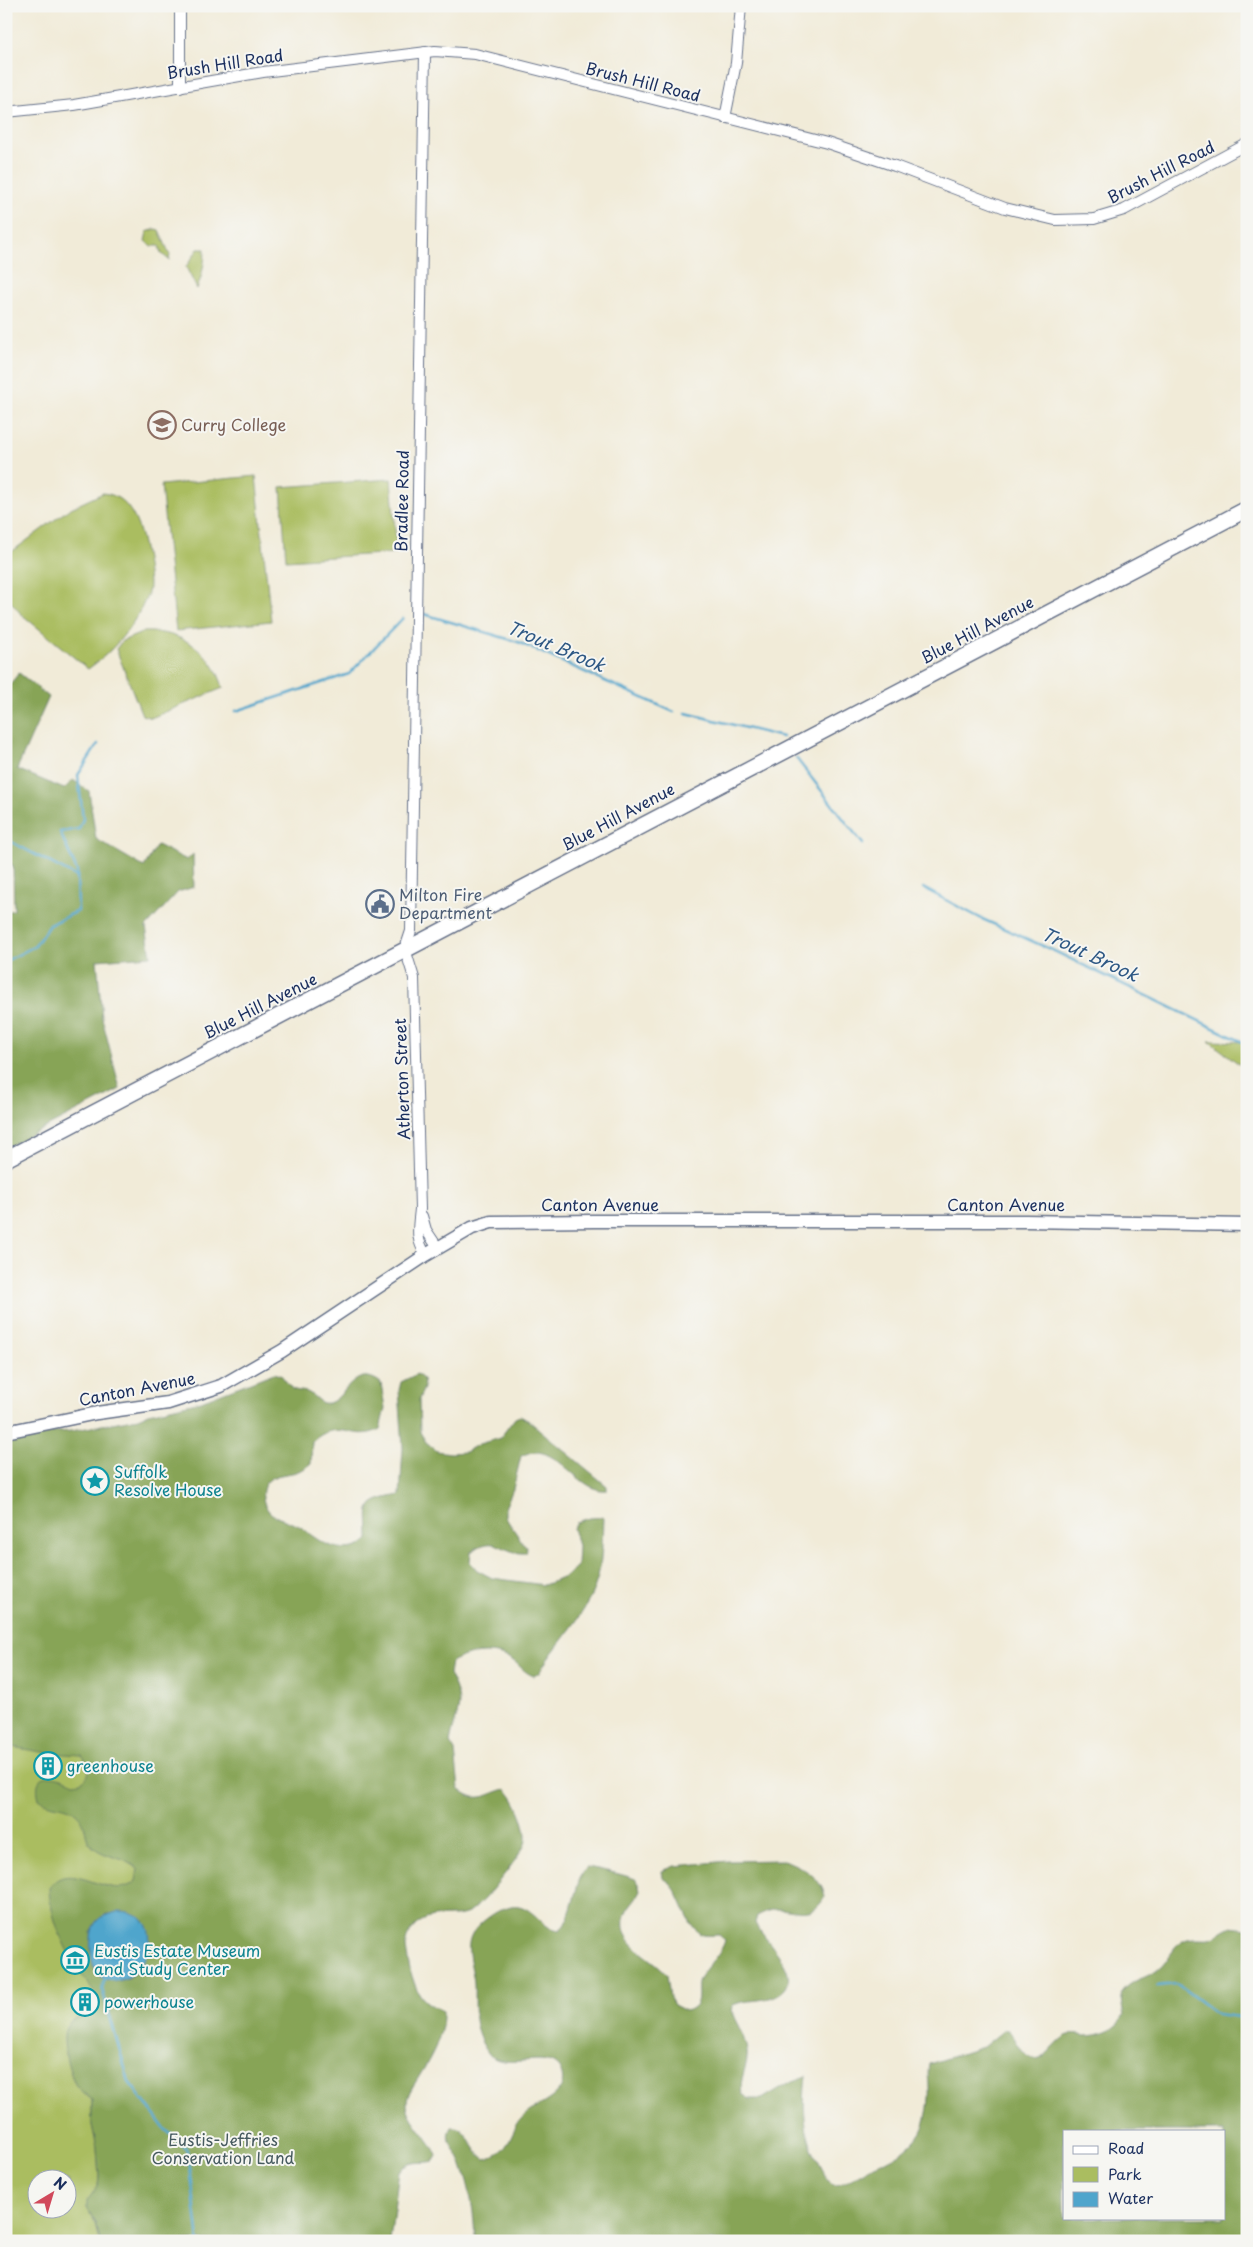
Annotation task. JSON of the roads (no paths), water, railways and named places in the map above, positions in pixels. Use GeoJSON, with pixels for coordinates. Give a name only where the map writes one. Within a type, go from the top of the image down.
{"type":"FeatureCollection","features":[{"type":"Feature","properties":{"kind":"highway","name":"Blue Hill Avenue"},"geometry":{"type":"LineString","coordinates":[[6,1159],[1247,509]]}},
{"type":"Feature","properties":{"kind":"main road","name":"Canton Avenue"},"geometry":{"type":"LineString","coordinates":[[6,1432],[97,1413],[168,1403],[190,1398],[221,1386],[290,1346],[426,1255],[472,1228],[497,1222],[1018,1221],[1247,1225]]}},
{"type":"Feature","properties":{"kind":"street"},"geometry":{"type":"LineString","coordinates":[[180,6],[180,87]]}},
{"type":"Feature","properties":{"kind":"street"},"geometry":{"type":"LineString","coordinates":[[725,118],[735,68],[741,6]]}},
{"type":"Feature","properties":{"kind":"street","name":"Brush Hill Road"},"geometry":{"type":"LineString","coordinates":[[6,112],[74,105],[263,72],[444,50],[474,54],[725,118],[797,134],[854,151],[1023,214],[1069,221],[1103,217],[1131,208],[1247,144]]}},
{"type":"Feature","properties":{"kind":"street","name":"Bradlee Road"},"geometry":{"type":"LineString","coordinates":[[405,949],[411,931],[426,52]]}},
{"type":"Feature","properties":{"kind":"street","name":"Atherton Street"},"geometry":{"type":"LineString","coordinates":[[405,949],[414,978],[420,1209],[418,1236],[419,1244],[426,1255]]}},
{"type":"Feature","properties":{"kind":"street","name":"Atherton Street"},"geometry":{"type":"LineString","coordinates":[[420,1209],[426,1230],[438,1248]]}},
{"type":"Feature","properties":{"kind":"water"},"geometry":{"type":"Polygon","coordinates":[[[119,1911],[136,1915],[146,1925],[150,1938],[147,1952],[141,1965],[130,1976],[118,1981],[103,1978],[98,1974],[92,1961],[91,1935],[98,1919],[119,1911]]]}},
{"type":"Feature","properties":{"kind":"waterway","name":"Trout Brook"},"geometry":{"type":"LineString","coordinates":[[424,614],[518,642],[674,712]]}},
{"type":"Feature","properties":{"kind":"waterway","name":"Trout Brook"},"geometry":{"type":"LineString","coordinates":[[236,711],[349,674],[403,618]]}},
{"type":"Feature","properties":{"kind":"waterway","name":"Trout Brook"},"geometry":{"type":"LineString","coordinates":[[686,713],[782,737]]}},
{"type":"Feature","properties":{"kind":"waterway","name":"Trout Brook"},"geometry":{"type":"LineString","coordinates":[[6,961],[35,946],[49,925],[78,911],[77,871],[60,832],[79,829],[83,819],[78,775],[98,744]]}},
{"type":"Feature","properties":{"kind":"waterway","name":"Trout Brook"},"geometry":{"type":"LineString","coordinates":[[796,758],[863,844]]}},
{"type":"Feature","properties":{"kind":"waterway"},"geometry":{"type":"LineString","coordinates":[[6,839],[77,877]]}},
{"type":"Feature","properties":{"kind":"waterway","name":"Trout Brook"},"geometry":{"type":"LineString","coordinates":[[923,888],[980,918],[1052,950],[1247,1044]]}},
{"type":"Feature","properties":{"kind":"waterway"},"geometry":{"type":"LineString","coordinates":[[105,1978],[102,1989],[129,2082],[164,2128],[188,2151],[199,2241]]}},
{"type":"Feature","properties":{"kind":"waterway"},"geometry":{"type":"LineString","coordinates":[[1157,1986],[1177,1984],[1217,2014],[1247,2018]]}},
{"type":"Feature","properties":{"kind":"place","name":"Curry College"},"geometry":{"type":"Point","coordinates":[162,425]}},
{"type":"Feature","properties":{"kind":"place","name":"Milton Fire Department"},"geometry":{"type":"Point","coordinates":[380,904]}},
{"type":"Feature","properties":{"kind":"place","name":"Suffolk Resolve House"},"geometry":{"type":"Point","coordinates":[95,1481]}},
{"type":"Feature","properties":{"kind":"place","name":"greenhouse"},"geometry":{"type":"Point","coordinates":[48,1766]}},
{"type":"Feature","properties":{"kind":"place","name":"Eustis Estate Museum and Study Center"},"geometry":{"type":"Point","coordinates":[75,1960]}},
{"type":"Feature","properties":{"kind":"place","name":"powerhouse"},"geometry":{"type":"Point","coordinates":[85,2002]}},
{"type":"Feature","properties":{"kind":"park label","name":"Eustis-Jeffries Conservation Land"},"geometry":{"type":"Point","coordinates":[223,2149]}}]}
